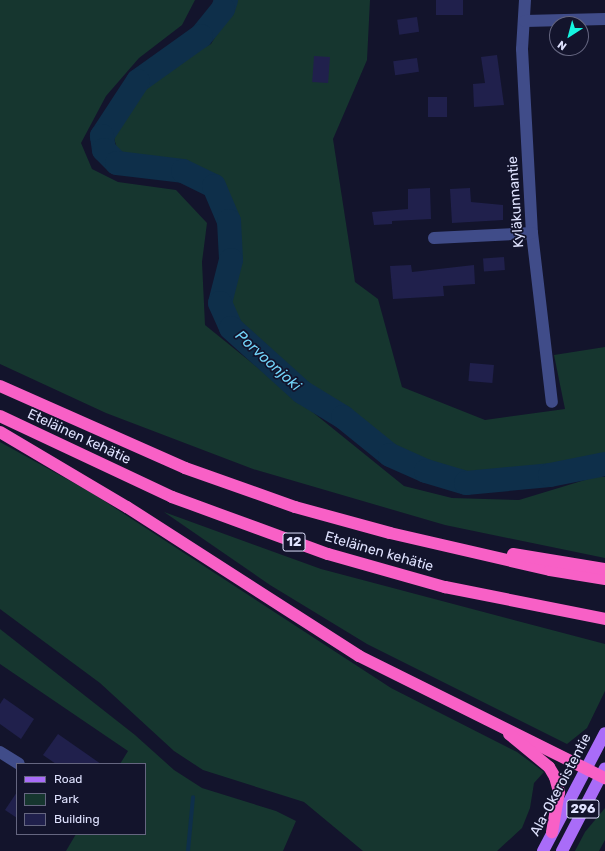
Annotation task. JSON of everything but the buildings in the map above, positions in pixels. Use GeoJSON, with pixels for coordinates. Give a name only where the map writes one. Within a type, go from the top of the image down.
{"type":"FeatureCollection","features":[{"type":"Feature","properties":{"kind":"highway","name":"Eteläinen kehätie"},"geometry":{"type":"LineString","coordinates":[[0,386],[185,468],[295,507],[390,533],[550,570],[605,579]]}},
{"type":"Feature","properties":{"kind":"highway","name":"Eteläinen kehätie"},"geometry":{"type":"LineString","coordinates":[[0,416],[172,497],[328,554],[445,587],[605,619]]}},
{"type":"Feature","properties":{"kind":"highway"},"geometry":{"type":"LineString","coordinates":[[0,432],[127,507],[359,656],[500,728],[526,737],[571,760],[585,770],[603,774]]}},
{"type":"Feature","properties":{"kind":"highway"},"geometry":{"type":"LineString","coordinates":[[390,533],[605,569]]}},
{"type":"Feature","properties":{"kind":"highway"},"geometry":{"type":"LineString","coordinates":[[500,728],[549,767],[555,777],[559,792],[552,832]]}},
{"type":"Feature","properties":{"kind":"main road","name":"Ala-Okeroistentie"},"geometry":{"type":"LineString","coordinates":[[543,851],[605,733]]}},
{"type":"Feature","properties":{"kind":"main road","name":"296"},"geometry":{"type":"LineString","coordinates":[[562,851],[603,774]]}},
{"type":"Feature","properties":{"kind":"street","name":"Kyläkunnantie"},"geometry":{"type":"LineString","coordinates":[[525,0],[525,22],[522,49],[532,233],[552,402]]}},
{"type":"Feature","properties":{"kind":"street"},"geometry":{"type":"LineString","coordinates":[[525,22],[605,19]]}},
{"type":"Feature","properties":{"kind":"street"},"geometry":{"type":"LineString","coordinates":[[434,238],[532,233]]}},
{"type":"Feature","properties":{"kind":"street"},"geometry":{"type":"LineString","coordinates":[[0,752],[17,763]]}},
{"type":"Feature","properties":{"kind":"green space"},"geometry":{"type":"Polygon","coordinates":[[[0,0],[195,0],[182,25],[139,58],[106,96],[81,143],[92,169],[118,182],[176,190],[207,223],[202,262],[205,325],[404,486],[452,498],[519,500],[598,476],[605,477],[605,558],[445,525],[253,469],[106,413],[0,364],[0,0]]]}},
{"type":"Feature","properties":{"kind":"green space"},"geometry":{"type":"Polygon","coordinates":[[[237,0],[370,0],[367,60],[333,139],[355,282],[378,299],[402,387],[485,420],[565,409],[554,355],[605,347],[605,457],[546,467],[460,474],[422,461],[393,446],[347,411],[306,387],[239,324],[231,300],[239,261],[236,222],[222,184],[183,163],[119,156],[114,138],[148,85],[169,66],[211,44],[237,0]]]}},
{"type":"Feature","properties":{"kind":"green space"},"geometry":{"type":"Polygon","coordinates":[[[0,442],[92,493],[391,688],[517,752],[544,772],[534,783],[530,808],[522,828],[497,851],[363,851],[304,802],[203,770],[174,751],[100,683],[0,609],[0,442]]]}},
{"type":"Feature","properties":{"kind":"green space"},"geometry":{"type":"Polygon","coordinates":[[[164,512],[321,569],[605,644],[605,691],[587,728],[567,744],[367,644],[270,585],[164,512]]]}},
{"type":"Feature","properties":{"kind":"green space"},"geometry":{"type":"Polygon","coordinates":[[[0,629],[135,735],[174,770],[202,788],[276,811],[296,821],[283,851],[66,851],[75,835],[146,835],[146,763],[121,763],[128,751],[0,664],[0,629]]]}},
{"type":"Feature","properties":{"kind":"green space"},"geometry":{"type":"Polygon","coordinates":[[[605,808],[605,840],[599,851],[575,851],[585,832],[605,808]]]}},
{"type":"Feature","properties":{"kind":"waterway","name":"Porvoonjoki"},"geometry":{"type":"LineString","coordinates":[[226,0],[223,9],[201,36],[138,81],[102,136],[104,150],[117,163],[183,171],[214,186],[229,221],[231,260],[220,303],[231,328],[302,392],[343,417],[390,455],[426,471],[466,483],[550,475],[605,464]]}},
{"type":"Feature","properties":{"kind":"waterway"},"geometry":{"type":"LineString","coordinates":[[188,851],[193,797]]}}]}
